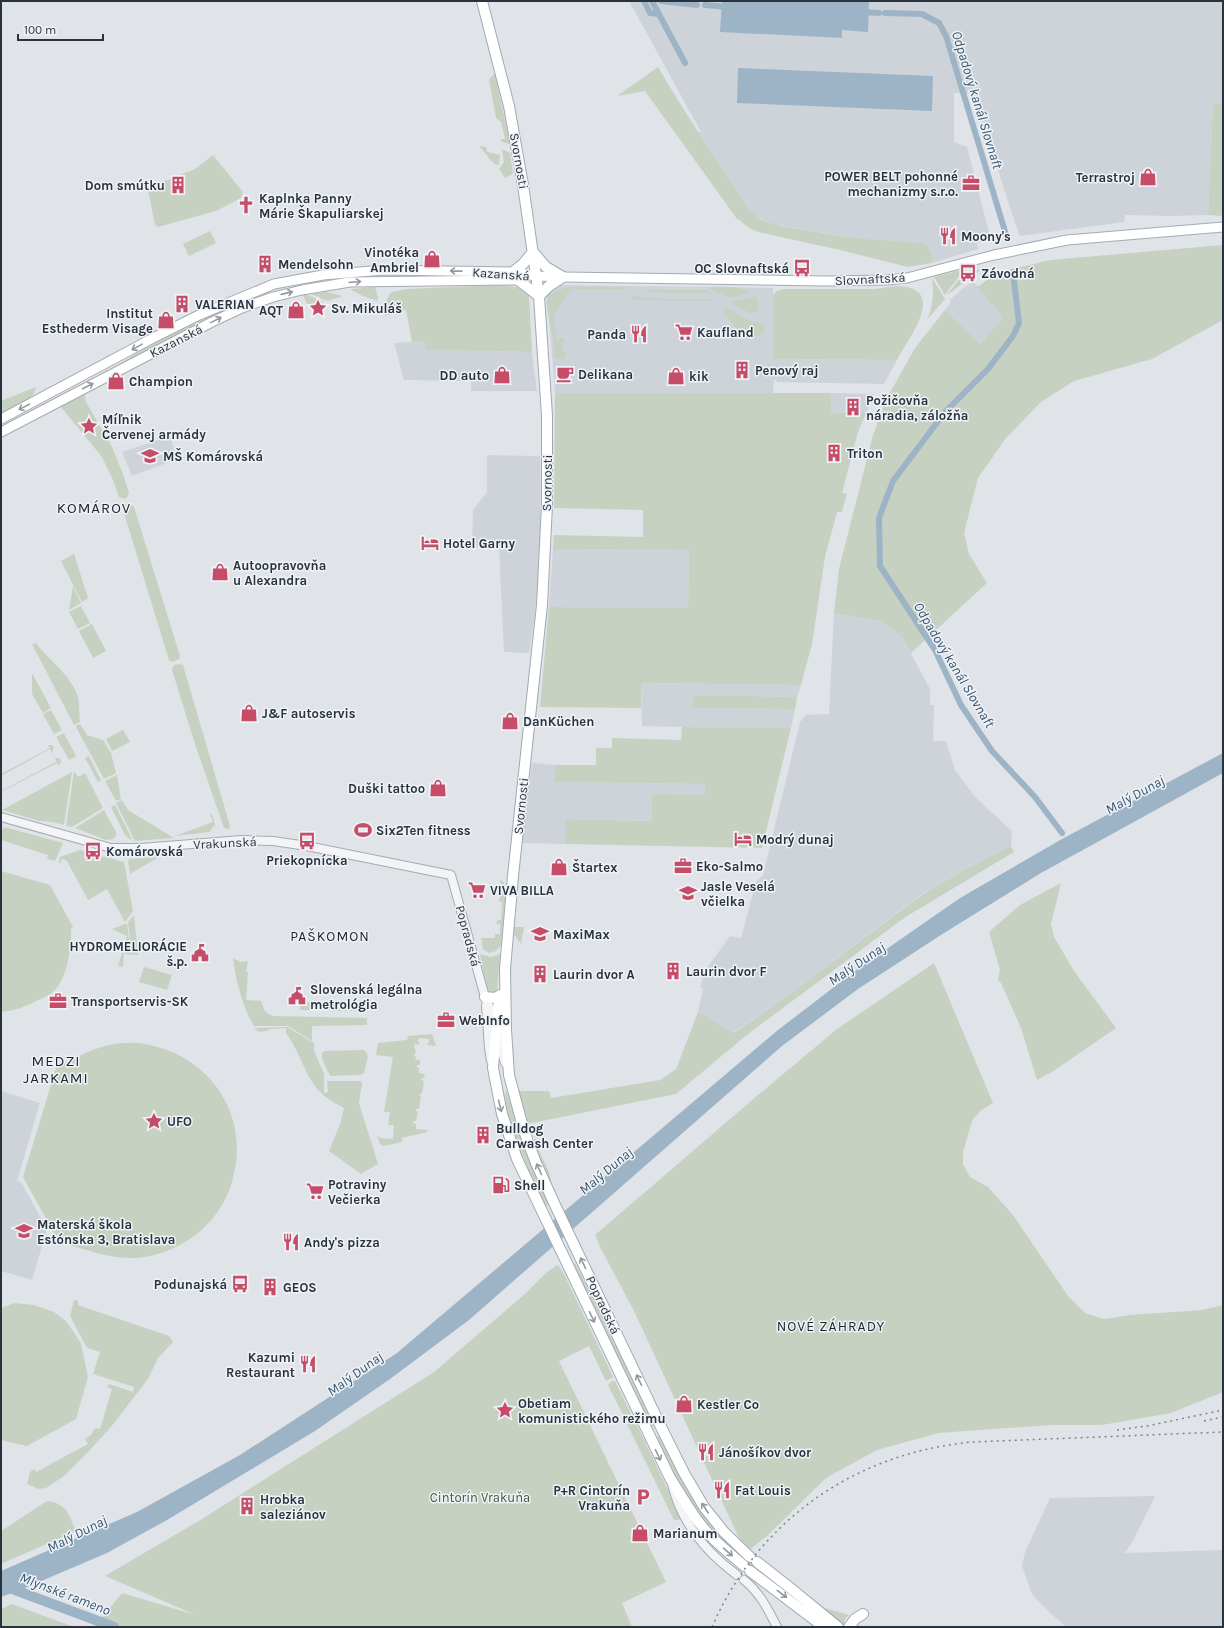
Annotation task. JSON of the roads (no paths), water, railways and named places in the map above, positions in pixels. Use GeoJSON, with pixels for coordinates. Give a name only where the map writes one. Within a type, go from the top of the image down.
{"type":"FeatureCollection","features":[{"type":"Feature","properties":{"kind":"main road","name":"Svornosti"},"geometry":{"type":"LineString","coordinates":[[482,1],[512,120],[524,184],[539,296],[545,368],[547,423],[546,550],[542,605],[513,876],[505,969],[505,1024],[509,1075]]}},
{"type":"Feature","properties":{"kind":"main road","name":"Slovnaftská"},"geometry":{"type":"LineString","coordinates":[[536,276],[826,281],[893,279],[914,276],[999,253],[1067,240],[1223,227]]}},
{"type":"Feature","properties":{"kind":"main road"},"geometry":{"type":"LineString","coordinates":[[533,252],[546,266],[563,277],[549,286],[539,296],[515,276],[533,252]]}},
{"type":"Feature","properties":{"kind":"main road","name":"Kazanská"},"geometry":{"type":"LineString","coordinates":[[1,419],[176,326],[214,308],[274,284],[299,278],[355,271],[384,270],[515,276]]}},
{"type":"Feature","properties":{"kind":"main road","name":"Kazanská"},"geometry":{"type":"LineString","coordinates":[[1,432],[212,322],[242,308],[272,297],[325,285],[359,281],[536,276]]}},
{"type":"Feature","properties":{"kind":"main road","name":"Svornosti"},"geometry":{"type":"LineString","coordinates":[[496,1032],[500,995],[505,969]]}},
{"type":"Feature","properties":{"kind":"main road"},"geometry":{"type":"LineString","coordinates":[[485,997],[496,998],[500,995]]}},
{"type":"Feature","properties":{"kind":"main road","name":"Popradská"},"geometry":{"type":"LineString","coordinates":[[496,1032],[493,1068],[499,1102],[509,1138],[517,1159],[670,1478],[696,1519],[717,1543],[824,1627]]}},
{"type":"Feature","properties":{"kind":"main road","name":"Popradská"},"geometry":{"type":"LineString","coordinates":[[509,1075],[524,1130],[555,1204],[687,1478],[704,1507],[717,1524],[753,1560],[790,1586],[838,1627]]}},
{"type":"Feature","properties":{"kind":"main road"},"geometry":{"type":"LineString","coordinates":[[849,1627],[855,1619],[863,1614]]}},
{"type":"Feature","properties":{"kind":"street","name":"Vrakunská"},"geometry":{"type":"LineString","coordinates":[[1,817],[110,848],[141,848],[242,840],[273,841],[307,846],[451,875]]}},
{"type":"Feature","properties":{"kind":"street","name":"Popradská"},"geometry":{"type":"LineString","coordinates":[[451,875],[485,997],[491,1010],[509,1075]]}},
{"type":"Feature","properties":{"kind":"street","name":"Popradská"},"geometry":{"type":"LineString","coordinates":[[485,997],[488,1048],[493,1068]]}},
{"type":"Feature","properties":{"kind":"street"},"geometry":{"type":"LineString","coordinates":[[670,1478],[674,1494],[688,1523],[708,1550],[753,1587],[761,1596],[777,1627]]}},
{"type":"Feature","properties":{"kind":"water"},"geometry":{"type":"Polygon","coordinates":[[[722,1],[869,1],[868,32],[842,30],[842,38],[720,32],[722,1]]]}},
{"type":"Feature","properties":{"kind":"water"},"geometry":{"type":"Polygon","coordinates":[[[738,68],[933,76],[932,111],[737,103],[738,68]]]}},
{"type":"Feature","properties":{"kind":"water"},"geometry":{"type":"Polygon","coordinates":[[[1223,753],[1223,773],[1041,873],[944,933],[858,989],[782,1046],[469,1320],[390,1379],[315,1431],[167,1520],[107,1553],[1,1597],[1,1571],[137,1512],[240,1455],[397,1353],[778,1030],[855,971],[960,898],[1062,839],[1223,753]]]}},
{"type":"Feature","properties":{"kind":"waterway"},"geometry":{"type":"LineString","coordinates":[[644,1],[650,13],[659,14]]}},
{"type":"Feature","properties":{"kind":"waterway"},"geometry":{"type":"LineString","coordinates":[[652,1],[685,63]]}},
{"type":"Feature","properties":{"kind":"waterway","name":"Odpadový kanál Slovnaft"},"geometry":{"type":"LineString","coordinates":[[661,1],[697,5]]}},
{"type":"Feature","properties":{"kind":"waterway","name":"Odpadový kanál Slovnaft"},"geometry":{"type":"LineString","coordinates":[[705,5],[729,7]]}},
{"type":"Feature","properties":{"kind":"waterway","name":"Odpadový kanál Slovnaft"},"geometry":{"type":"LineString","coordinates":[[862,12],[879,13]]}},
{"type":"Feature","properties":{"kind":"waterway","name":"Odpadový kanál Slovnaft"},"geometry":{"type":"LineString","coordinates":[[885,13],[922,14],[939,23],[946,36],[1007,238]]}},
{"type":"Feature","properties":{"kind":"waterway","name":"Odpadový kanál Slovnaft"},"geometry":{"type":"LineString","coordinates":[[1013,272],[1019,323],[1013,336],[988,369],[945,412],[893,481],[879,518],[880,566],[935,650],[961,705],[992,751],[1035,797],[1062,833]]}},
{"type":"Feature","properties":{"kind":"waterway","name":"Mlynské rameno"},"geometry":{"type":"LineString","coordinates":[[7,1587],[114,1627]]}},
{"type":"Feature","properties":{"kind":"railway"},"geometry":{"type":"LineString","coordinates":[[1117,1430],[1147,1426],[1223,1410]]}},
{"type":"Feature","properties":{"kind":"railway"},"geometry":{"type":"LineString","coordinates":[[1204,1421],[1223,1417]]}},
{"type":"Feature","properties":{"kind":"railway"},"geometry":{"type":"LineString","coordinates":[[712,1627],[732,1588],[756,1554],[784,1524],[816,1498],[851,1477],[889,1460],[929,1449],[972,1442],[1223,1432]]}},
{"type":"Feature","properties":{"kind":"place","name":"Terrastroj"},"geometry":{"type":"Point","coordinates":[1148,177]}},
{"type":"Feature","properties":{"kind":"place","name":"POWER BELT pohonné mechanizmy s.r.o."},"geometry":{"type":"Point","coordinates":[971,183]}},
{"type":"Feature","properties":{"kind":"place","name":"Dom smútku"},"geometry":{"type":"Point","coordinates":[178,185]}},
{"type":"Feature","properties":{"kind":"place","name":"Kaplnka Panny Márie Škapuliarskej"},"geometry":{"type":"Point","coordinates":[246,205]}},
{"type":"Feature","properties":{"kind":"place","name":"Moony's"},"geometry":{"type":"Point","coordinates":[948,236]}},
{"type":"Feature","properties":{"kind":"place","name":"Vinotéka Ambriel"},"geometry":{"type":"Point","coordinates":[432,259]}},
{"type":"Feature","properties":{"kind":"place","name":"Mendelsohn"},"geometry":{"type":"Point","coordinates":[265,264]}},
{"type":"Feature","properties":{"kind":"place","name":"OC Slovnaftská"},"geometry":{"type":"Point","coordinates":[802,268]}},
{"type":"Feature","properties":{"kind":"place","name":"Závodná"},"geometry":{"type":"Point","coordinates":[968,273]}},
{"type":"Feature","properties":{"kind":"place","name":"VALERIAN"},"geometry":{"type":"Point","coordinates":[182,304]}},
{"type":"Feature","properties":{"kind":"place","name":"Sv. Mikuláš"},"geometry":{"type":"Point","coordinates":[318,308]}},
{"type":"Feature","properties":{"kind":"place","name":"AQT"},"geometry":{"type":"Point","coordinates":[296,310]}},
{"type":"Feature","properties":{"kind":"place","name":"Institut Esthederm Visage"},"geometry":{"type":"Point","coordinates":[166,320]}},
{"type":"Feature","properties":{"kind":"place","name":"Kaufland"},"geometry":{"type":"Point","coordinates":[684,332]}},
{"type":"Feature","properties":{"kind":"place","name":"Panda"},"geometry":{"type":"Point","coordinates":[639,334]}},
{"type":"Feature","properties":{"kind":"place","name":"Penový raj"},"geometry":{"type":"Point","coordinates":[742,370]}},
{"type":"Feature","properties":{"kind":"place","name":"Delikana"},"geometry":{"type":"Point","coordinates":[565,374]}},
{"type":"Feature","properties":{"kind":"place","name":"DD auto"},"geometry":{"type":"Point","coordinates":[502,375]}},
{"type":"Feature","properties":{"kind":"place","name":"kik"},"geometry":{"type":"Point","coordinates":[676,376]}},
{"type":"Feature","properties":{"kind":"place","name":"Champion"},"geometry":{"type":"Point","coordinates":[116,381]}},
{"type":"Feature","properties":{"kind":"place","name":"Požičovňa náradia, záložňa"},"geometry":{"type":"Point","coordinates":[853,407]}},
{"type":"Feature","properties":{"kind":"place","name":"Míľnik Červenej armády"},"geometry":{"type":"Point","coordinates":[89,426]}},
{"type":"Feature","properties":{"kind":"place","name":"Triton"},"geometry":{"type":"Point","coordinates":[834,453]}},
{"type":"Feature","properties":{"kind":"place","name":"MŠ Komárovská"},"geometry":{"type":"Point","coordinates":[150,456]}},
{"type":"Feature","properties":{"kind":"place","name":"Hotel Garny"},"geometry":{"type":"Point","coordinates":[430,543]}},
{"type":"Feature","properties":{"kind":"place","name":"Autoopravovňa u Alexandra"},"geometry":{"type":"Point","coordinates":[220,572]}},
{"type":"Feature","properties":{"kind":"place","name":"J&F autoservis"},"geometry":{"type":"Point","coordinates":[249,713]}},
{"type":"Feature","properties":{"kind":"place","name":"DanKüchen"},"geometry":{"type":"Point","coordinates":[510,721]}},
{"type":"Feature","properties":{"kind":"place","name":"Duški tattoo"},"geometry":{"type":"Point","coordinates":[438,788]}},
{"type":"Feature","properties":{"kind":"place","name":"Six2Ten fitness"},"geometry":{"type":"Point","coordinates":[363,830]}},
{"type":"Feature","properties":{"kind":"place","name":"Modrý dunaj"},"geometry":{"type":"Point","coordinates":[743,839]}},
{"type":"Feature","properties":{"kind":"place","name":"Priekopnícka"},"geometry":{"type":"Point","coordinates":[307,841]}},
{"type":"Feature","properties":{"kind":"place","name":"Komárovská"},"geometry":{"type":"Point","coordinates":[93,851]}},
{"type":"Feature","properties":{"kind":"place","name":"Eko-Salmo"},"geometry":{"type":"Point","coordinates":[683,866]}},
{"type":"Feature","properties":{"kind":"place","name":"Štartex"},"geometry":{"type":"Point","coordinates":[559,867]}},
{"type":"Feature","properties":{"kind":"place","name":"VIVA BILLA"},"geometry":{"type":"Point","coordinates":[477,890]}},
{"type":"Feature","properties":{"kind":"place","name":"Jasle Veselá včielka"},"geometry":{"type":"Point","coordinates":[688,893]}},
{"type":"Feature","properties":{"kind":"place","name":"MaxiMax"},"geometry":{"type":"Point","coordinates":[540,934]}},
{"type":"Feature","properties":{"kind":"place","name":"HYDROMELIORÁCIE š.p."},"geometry":{"type":"Point","coordinates":[200,953]}},
{"type":"Feature","properties":{"kind":"place","name":"Laurin dvor F"},"geometry":{"type":"Point","coordinates":[673,971]}},
{"type":"Feature","properties":{"kind":"place","name":"Laurin dvor A"},"geometry":{"type":"Point","coordinates":[540,974]}},
{"type":"Feature","properties":{"kind":"place","name":"Slovenská legálna metrológia"},"geometry":{"type":"Point","coordinates":[297,996]}},
{"type":"Feature","properties":{"kind":"place","name":"Transportservis-SK"},"geometry":{"type":"Point","coordinates":[58,1001]}},
{"type":"Feature","properties":{"kind":"place","name":"WebInfo"},"geometry":{"type":"Point","coordinates":[446,1020]}},
{"type":"Feature","properties":{"kind":"place","name":"UFO"},"geometry":{"type":"Point","coordinates":[154,1121]}},
{"type":"Feature","properties":{"kind":"place","name":"Bulldog Carwash Center"},"geometry":{"type":"Point","coordinates":[483,1135]}},
{"type":"Feature","properties":{"kind":"place","name":"Shell"},"geometry":{"type":"Point","coordinates":[501,1185]}},
{"type":"Feature","properties":{"kind":"place","name":"Potraviny Večierka"},"geometry":{"type":"Point","coordinates":[315,1191]}},
{"type":"Feature","properties":{"kind":"place","name":"Materská škola Estónska 3, Bratislava"},"geometry":{"type":"Point","coordinates":[24,1231]}},
{"type":"Feature","properties":{"kind":"place","name":"Andy's pizza"},"geometry":{"type":"Point","coordinates":[291,1242]}},
{"type":"Feature","properties":{"kind":"place","name":"Podunajská"},"geometry":{"type":"Point","coordinates":[240,1284]}},
{"type":"Feature","properties":{"kind":"place","name":"GEOS"},"geometry":{"type":"Point","coordinates":[270,1287]}},
{"type":"Feature","properties":{"kind":"place","name":"Kazumi Restaurant"},"geometry":{"type":"Point","coordinates":[308,1364]}},
{"type":"Feature","properties":{"kind":"place","name":"Kestler Co"},"geometry":{"type":"Point","coordinates":[684,1404]}},
{"type":"Feature","properties":{"kind":"place","name":"Obetiam komunistického režimu"},"geometry":{"type":"Point","coordinates":[505,1410]}},
{"type":"Feature","properties":{"kind":"place","name":"Jánošíkov dvor"},"geometry":{"type":"Point","coordinates":[706,1452]}},
{"type":"Feature","properties":{"kind":"place","name":"Fat Louis"},"geometry":{"type":"Point","coordinates":[722,1490]}},
{"type":"Feature","properties":{"kind":"place","name":"P+R Cintorín Vrakuňa"},"geometry":{"type":"Point","coordinates":[643,1497]}},
{"type":"Feature","properties":{"kind":"place","name":"Hrobka saleziánov"},"geometry":{"type":"Point","coordinates":[247,1506]}},
{"type":"Feature","properties":{"kind":"place","name":"Marianum"},"geometry":{"type":"Point","coordinates":[640,1533]}},
{"type":"Feature","properties":{"kind":"district","name":"KOMÁROV"},"geometry":{"type":"Point","coordinates":[94,508]}},
{"type":"Feature","properties":{"kind":"district","name":"PAŠKOMON"},"geometry":{"type":"Point","coordinates":[330,936]}},
{"type":"Feature","properties":{"kind":"district","name":"MEDZI JARKAMI"},"geometry":{"type":"Point","coordinates":[56,1070]}},
{"type":"Feature","properties":{"kind":"district","name":"NOVÉ ZÁHRADY"},"geometry":{"type":"Point","coordinates":[831,1326]}},
{"type":"Feature","properties":{"kind":"water label","name":"Malý Dunaj"},"geometry":{"type":"Point","coordinates":[1135,795]}},
{"type":"Feature","properties":{"kind":"water label","name":"Malý Dunaj"},"geometry":{"type":"Point","coordinates":[857,964]}},
{"type":"Feature","properties":{"kind":"water label","name":"Malý Dunaj"},"geometry":{"type":"Point","coordinates":[606,1171]}},
{"type":"Feature","properties":{"kind":"water label","name":"Malý Dunaj"},"geometry":{"type":"Point","coordinates":[355,1374]}},
{"type":"Feature","properties":{"kind":"water label","name":"Malý Dunaj"},"geometry":{"type":"Point","coordinates":[77,1534]}},
{"type":"Feature","properties":{"kind":"park label","name":"Cintorín Vrakuňa"},"geometry":{"type":"Point","coordinates":[480,1497]}}]}
